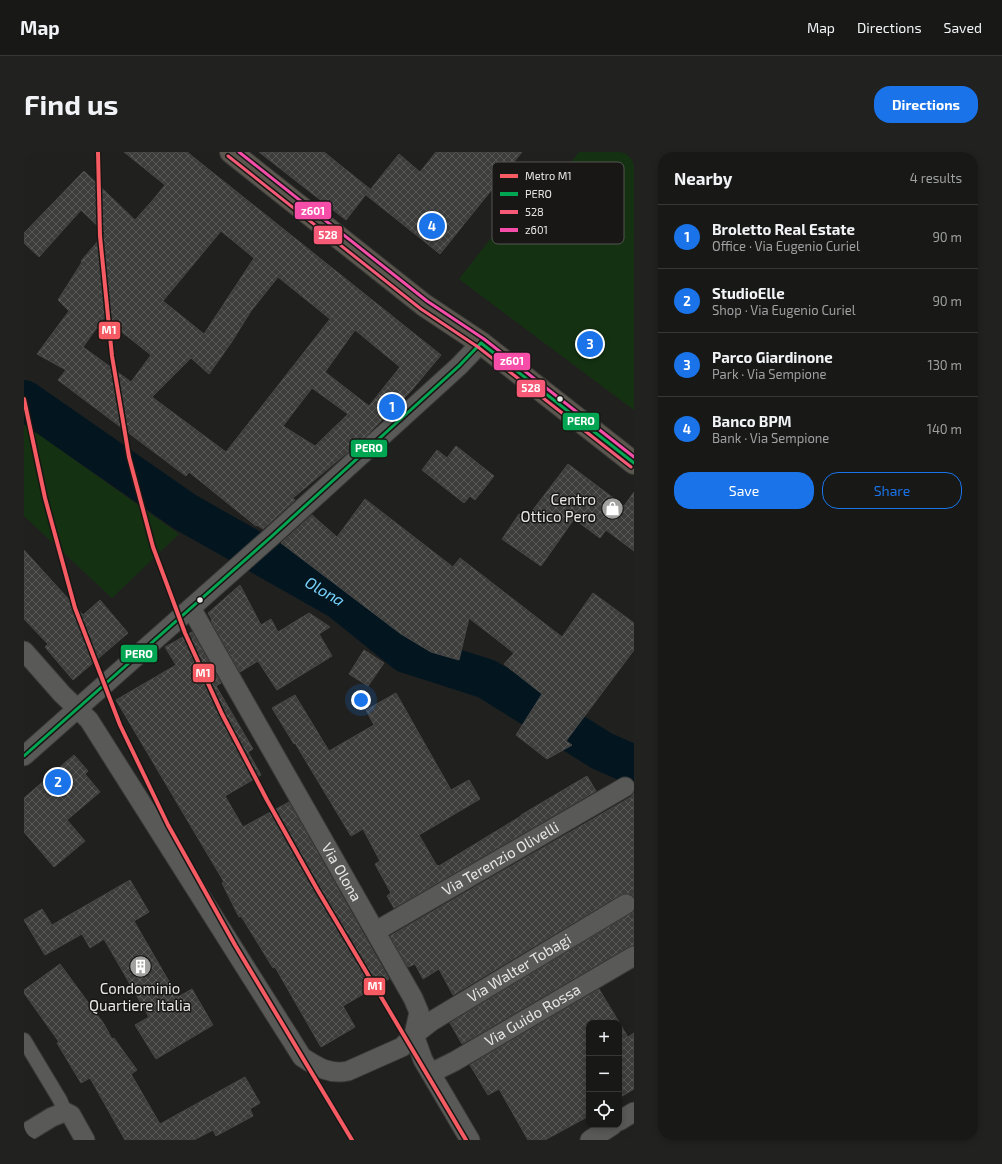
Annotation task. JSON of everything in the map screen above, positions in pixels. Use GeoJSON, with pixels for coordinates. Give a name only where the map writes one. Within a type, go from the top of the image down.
{"type":"FeatureCollection","features":[{"type":"Feature","properties":{"kind":"main road"},"geometry":{"type":"LineString","coordinates":[[231,152],[424,305],[481,343],[634,462]]}},
{"type":"Feature","properties":{"kind":"street"},"geometry":{"type":"LineString","coordinates":[[24,756],[271,537],[459,366],[481,343]]}},
{"type":"Feature","properties":{"kind":"street","name":"Via Olona"},"geometry":{"type":"LineString","coordinates":[[192,608],[413,998],[419,1012],[414,1035]]}},
{"type":"Feature","properties":{"kind":"street","name":"Via Walter Tobagi"},"geometry":{"type":"LineString","coordinates":[[24,651],[89,720],[302,1057],[319,1068],[331,1072],[341,1073],[402,1047],[414,1035],[432,1021],[626,904]]}},
{"type":"Feature","properties":{"kind":"street","name":"Via Terenzio Olivelli"},"geometry":{"type":"LineString","coordinates":[[376,931],[625,787]]}},
{"type":"Feature","properties":{"kind":"street","name":"Via Guido Rossa"},"geometry":{"type":"LineString","coordinates":[[431,1073],[456,1061],[634,956]]}},
{"type":"Feature","properties":{"kind":"street"},"geometry":{"type":"LineString","coordinates":[[414,1035],[423,1060],[470,1140]]}},
{"type":"Feature","properties":{"kind":"street"},"geometry":{"type":"LineString","coordinates":[[24,1040],[60,1100],[65,1112],[71,1115],[85,1140]]}},
{"type":"Feature","properties":{"kind":"street"},"geometry":{"type":"LineString","coordinates":[[24,1134],[52,1117],[65,1112]]}},
{"type":"Feature","properties":{"kind":"street"},"geometry":{"type":"LineString","coordinates":[[622,1119],[634,1112]]}},
{"type":"Feature","properties":{"kind":"street"},"geometry":{"type":"LineString","coordinates":[[590,1140],[608,1128]]}},
{"type":"Feature","properties":{"kind":"green space"},"geometry":{"type":"Polygon","coordinates":[[[579,152],[634,152],[634,410],[459,279],[492,237],[492,244],[624,244],[624,162],[571,162],[579,152]]]}},
{"type":"Feature","properties":{"kind":"green space"},"geometry":{"type":"Polygon","coordinates":[[[24,423],[179,534],[112,598],[24,516],[24,423]]]}},
{"type":"Feature","properties":{"kind":"building"},"geometry":{"type":"Polygon","coordinates":[[[124,152],[187,152],[441,355],[411,391],[362,440],[293,498],[295,500],[263,529],[257,525],[256,526],[189,472],[186,476],[58,380],[66,370],[37,354],[69,311],[58,300],[82,262],[81,261],[105,233],[81,210],[39,257],[24,243],[24,233],[84,171],[135,220],[165,185],[124,152]],[[221,231],[163,301],[204,334],[254,258],[221,231]],[[278,277],[251,311],[209,374],[191,358],[152,397],[226,452],[330,319],[278,277]],[[104,318],[83,347],[131,382],[151,355],[104,318]],[[355,330],[325,372],[369,406],[400,367],[355,330]],[[312,388],[283,426],[315,446],[348,414],[312,388]]]}},
{"type":"Feature","properties":{"kind":"building"},"geometry":{"type":"Polygon","coordinates":[[[259,152],[324,152],[370,189],[346,220],[259,152]]]}},
{"type":"Feature","properties":{"kind":"building"},"geometry":{"type":"Polygon","coordinates":[[[436,152],[522,152],[514,162],[492,162],[492,189],[440,254],[366,195],[399,154],[420,172],[436,152]]]}},
{"type":"Feature","properties":{"kind":"building"},"geometry":{"type":"Polygon","coordinates":[[[456,446],[494,476],[475,500],[470,496],[464,503],[422,470],[437,450],[447,458],[456,446]]]}},
{"type":"Feature","properties":{"kind":"building"},"geometry":{"type":"Polygon","coordinates":[[[568,464],[624,506],[634,492],[634,551],[606,530],[600,538],[574,519],[541,566],[502,539],[519,514],[526,519],[568,464]]]}},
{"type":"Feature","properties":{"kind":"building"},"geometry":{"type":"Polygon","coordinates":[[[365,499],[453,567],[460,558],[562,637],[593,593],[634,623],[634,650],[566,741],[572,745],[547,759],[516,735],[542,694],[504,664],[514,653],[469,618],[459,660],[431,652],[401,634],[281,543],[312,515],[337,537],[365,499]]]}},
{"type":"Feature","properties":{"kind":"building"},"geometry":{"type":"Polygon","coordinates":[[[24,550],[83,615],[100,600],[128,633],[73,680],[45,647],[48,644],[24,619],[24,550]]]}},
{"type":"Feature","properties":{"kind":"building"},"geometry":{"type":"Polygon","coordinates":[[[240,585],[261,625],[271,619],[278,632],[309,613],[330,627],[319,634],[332,656],[277,690],[258,661],[240,672],[208,613],[240,585]]]}},
{"type":"Feature","properties":{"kind":"building"},"geometry":{"type":"Polygon","coordinates":[[[192,632],[221,683],[216,686],[253,749],[248,752],[261,775],[225,796],[243,827],[289,802],[389,979],[343,1006],[355,1027],[321,1047],[275,967],[273,968],[241,916],[239,917],[222,883],[224,882],[116,700],[176,665],[165,647],[192,632]]]}},
{"type":"Feature","properties":{"kind":"building"},"geometry":{"type":"Polygon","coordinates":[[[364,650],[384,663],[368,686],[349,674],[364,650]]]}},
{"type":"Feature","properties":{"kind":"building"},"geometry":{"type":"Polygon","coordinates":[[[396,693],[451,790],[469,780],[480,799],[419,835],[437,866],[587,776],[596,791],[394,908],[387,896],[391,893],[375,864],[380,861],[363,829],[351,836],[272,708],[295,695],[329,751],[374,725],[366,710],[396,693]]]}},
{"type":"Feature","properties":{"kind":"building"},"geometry":{"type":"Polygon","coordinates":[[[74,755],[88,771],[85,774],[100,792],[67,820],[85,841],[54,867],[24,832],[24,798],[74,755]]]}},
{"type":"Feature","properties":{"kind":"building"},"geometry":{"type":"Polygon","coordinates":[[[634,793],[634,897],[631,894],[626,893],[620,895],[453,995],[439,969],[423,979],[415,964],[408,967],[390,936],[631,797],[634,793]]]}},
{"type":"Feature","properties":{"kind":"building","name":"Condominio Quartiere Italia"},"geometry":{"type":"Polygon","coordinates":[[[130,880],[149,912],[134,921],[178,997],[192,989],[213,1025],[156,1059],[135,1025],[149,1017],[104,939],[90,948],[82,934],[45,955],[24,920],[42,909],[52,925],[130,880]]]}},
{"type":"Feature","properties":{"kind":"building"},"geometry":{"type":"Polygon","coordinates":[[[634,911],[634,945],[628,947],[462,1044],[450,1023],[634,911]]]}},
{"type":"Feature","properties":{"kind":"building"},"geometry":{"type":"Polygon","coordinates":[[[60,964],[104,1024],[112,1039],[114,1038],[137,1070],[131,1074],[160,1124],[245,1077],[260,1103],[250,1109],[253,1116],[216,1136],[213,1130],[194,1140],[125,1140],[90,1078],[81,1083],[57,1043],[59,1042],[24,993],[24,990],[60,964]]]}},
{"type":"Feature","properties":{"kind":"building"},"geometry":{"type":"Polygon","coordinates":[[[599,989],[618,1020],[586,1020],[586,1118],[545,1140],[528,1140],[499,1089],[488,1095],[470,1065],[599,989]]]}},
{"type":"Feature","properties":{"kind":"building"},"geometry":{"type":"Polygon","coordinates":[[[622,1027],[628,1037],[634,1033],[634,1089],[622,1096],[622,1027]]]}},
{"type":"Feature","properties":{"kind":"waterway","name":"Olona"},"geometry":{"type":"LineString","coordinates":[[24,400],[185,512],[339,599],[406,653],[487,679],[602,751],[634,765]]}},
{"type":"Feature","properties":{"kind":"metro line","name":"M1"},"geometry":{"type":"LineString","coordinates":[[98,152],[100,236],[112,356],[129,457],[153,547],[185,633],[222,714],[267,800],[317,889],[466,1140]]}},
{"type":"Feature","properties":{"kind":"metro line","name":"M1"},"geometry":{"type":"LineString","coordinates":[[24,399],[45,498],[75,608],[120,725],[168,825],[235,945],[352,1140]]}},
{"type":"Feature","properties":{"kind":"transit line","name":"z601"},"geometry":{"type":"LineString","coordinates":[[239,152],[427,301],[484,339],[634,457]]}},
{"type":"Feature","properties":{"kind":"transit line","name":"528"},"geometry":{"type":"LineString","coordinates":[[228,156],[421,309],[478,347],[631,467]]}},
{"type":"Feature","properties":{"kind":"transit line","name":"PERO"},"geometry":{"type":"LineString","coordinates":[[481,343],[634,463]]}},
{"type":"Feature","properties":{"kind":"transit line","name":"PERO"},"geometry":{"type":"LineString","coordinates":[[24,756],[271,537],[459,366],[481,343]]}},
{"type":"Feature","properties":{"kind":"place","name":"Banco BPM"},"geometry":{"type":"Point","coordinates":[432,226]}},
{"type":"Feature","properties":{"kind":"place","name":"Parco Giardinone"},"geometry":{"type":"Point","coordinates":[590,344]}},
{"type":"Feature","properties":{"kind":"place","name":"Broletto Real Estate"},"geometry":{"type":"Point","coordinates":[392,407]}},
{"type":"Feature","properties":{"kind":"place","name":"Centro Ottico Pero"},"geometry":{"type":"Point","coordinates":[612,509]}},
{"type":"Feature","properties":{"kind":"place","name":"StudioElle"},"geometry":{"type":"Point","coordinates":[58,782]}},
{"type":"Feature","properties":{"kind":"place","name":"Condominio Quartiere Italia"},"geometry":{"type":"Point","coordinates":[140,966]}}]}
